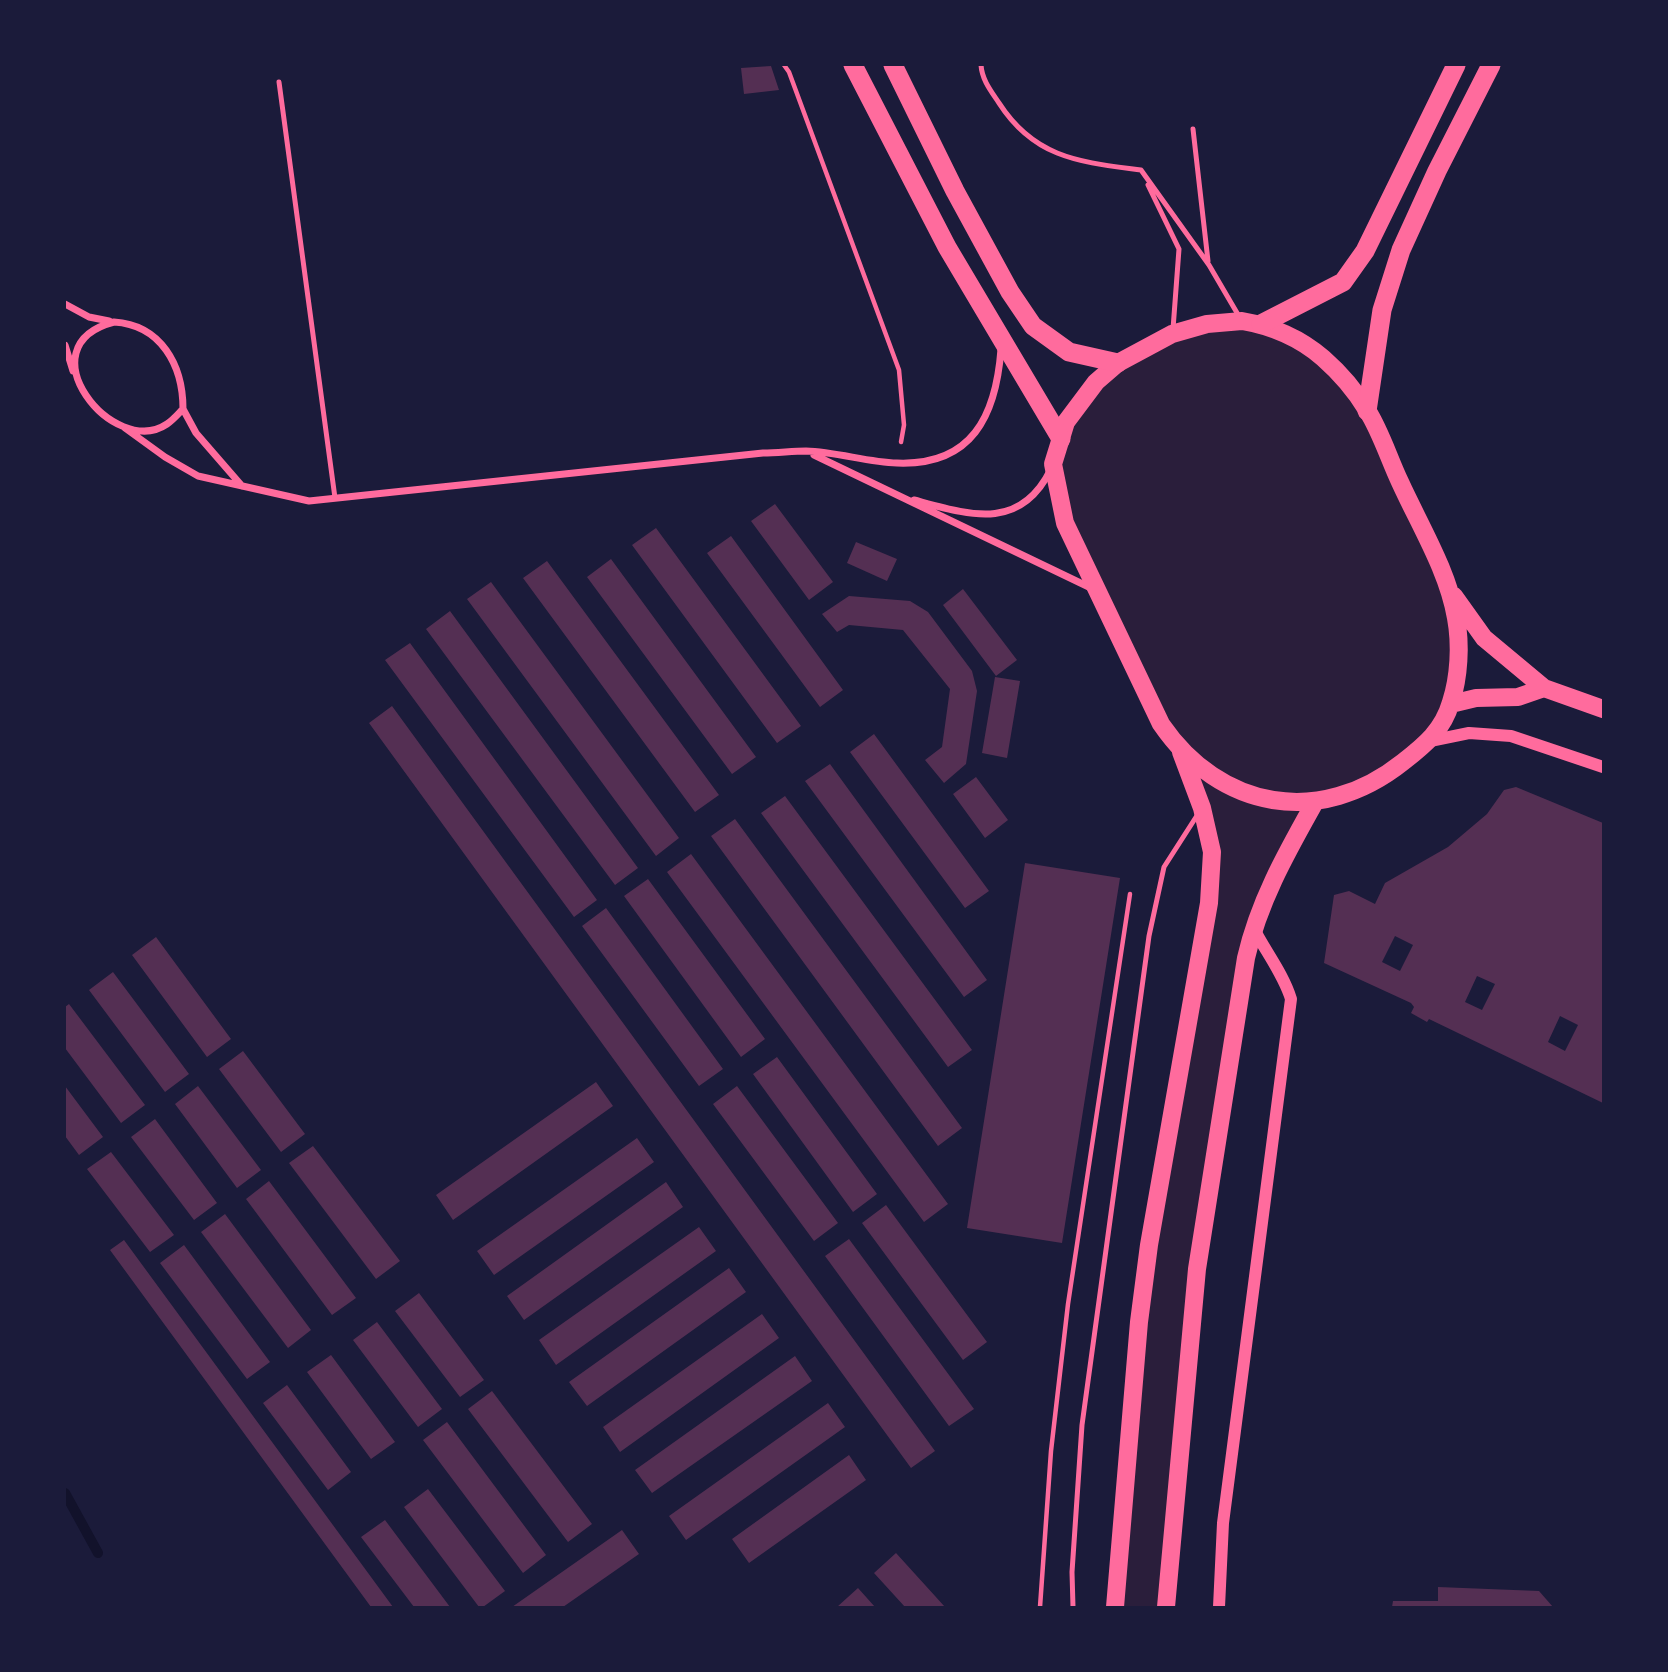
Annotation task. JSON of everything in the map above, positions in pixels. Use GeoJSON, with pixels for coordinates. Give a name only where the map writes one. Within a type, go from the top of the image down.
{"type":"FeatureCollection","features":[{"type":"Feature","properties":{"kind":"highway"},"geometry":{"type":"LineString","coordinates":[[853,65],[947,247],[1061,439]]}},
{"type":"Feature","properties":{"kind":"highway"},"geometry":{"type":"LineString","coordinates":[[893,65],[955,191],[1010,292],[1033,326],[1069,352],[1118,363]]}},
{"type":"Feature","properties":{"kind":"highway"},"geometry":{"type":"LineString","coordinates":[[1252,323],[1343,282],[1365,251],[1456,65]]}},
{"type":"Feature","properties":{"kind":"highway"},"geometry":{"type":"LineString","coordinates":[[1367,411],[1382,310],[1401,250],[1437,171],[1491,65]]}},
{"type":"Feature","properties":{"kind":"main road"},"geometry":{"type":"LineString","coordinates":[[1115,1607],[1139,1322],[1149,1245],[1209,903],[1212,852],[1202,808],[1181,752],[1161,724],[1065,523],[1053,464],[1066,422],[1096,382],[1118,363],[1172,334],[1207,324],[1252,323],[1293,337],[1322,357],[1367,411],[1449,589],[1457,621],[1458,678],[1451,704],[1430,741],[1377,783],[1314,802],[1250,796],[1215,779],[1181,752]]}},
{"type":"Feature","properties":{"kind":"main road"},"geometry":{"type":"LineString","coordinates":[[1449,589],[1484,638],[1544,688],[1603,709]]}},
{"type":"Feature","properties":{"kind":"main road"},"geometry":{"type":"LineString","coordinates":[[1451,704],[1476,698],[1518,697],[1544,688]]}},
{"type":"Feature","properties":{"kind":"main road"},"geometry":{"type":"LineString","coordinates":[[1166,1607],[1197,1269],[1254,927],[1271,882],[1314,802]]}},
{"type":"Feature","properties":{"kind":"street"},"geometry":{"type":"LineString","coordinates":[[65,304],[89,317],[133,323],[156,340],[176,362],[183,388],[183,409],[196,433],[243,486]]}},
{"type":"Feature","properties":{"kind":"street"},"geometry":{"type":"LineString","coordinates":[[75,377],[76,355],[82,342],[93,327],[114,322]]}},
{"type":"Feature","properties":{"kind":"street"},"geometry":{"type":"LineString","coordinates":[[65,345],[75,377],[87,399],[98,411],[164,457],[198,476],[309,501],[763,453],[808,452],[897,463],[939,460],[971,438],[991,409],[999,376],[1002,338]]}},
{"type":"Feature","properties":{"kind":"street"},"geometry":{"type":"LineString","coordinates":[[125,428],[146,430],[166,425],[183,409]]}},
{"type":"Feature","properties":{"kind":"street"},"geometry":{"type":"LineString","coordinates":[[808,452],[1100,592]]}},
{"type":"Feature","properties":{"kind":"street"},"geometry":{"type":"LineString","coordinates":[[896,495],[963,513],[997,516],[1024,504],[1041,489],[1053,464]]}},
{"type":"Feature","properties":{"kind":"street"},"geometry":{"type":"LineString","coordinates":[[1430,741],[1468,733],[1511,736],[1603,766]]}},
{"type":"Feature","properties":{"kind":"street"},"geometry":{"type":"LineString","coordinates":[[1219,1607],[1223,1523],[1291,999],[1285,981],[1270,961],[1254,927]]}},
{"type":"Feature","properties":{"kind":"lane"},"geometry":{"type":"LineString","coordinates":[[981,65],[982,75],[1011,122],[1035,144],[1075,161],[1141,170],[1252,323]]}},
{"type":"Feature","properties":{"kind":"lane"},"geometry":{"type":"LineString","coordinates":[[279,82],[335,498]]}},
{"type":"Feature","properties":{"kind":"lane"},"geometry":{"type":"LineString","coordinates":[[1193,129],[1209,265]]}},
{"type":"Feature","properties":{"kind":"lane"},"geometry":{"type":"LineString","coordinates":[[1141,170],[1179,248],[1172,334]]}},
{"type":"Feature","properties":{"kind":"lane"},"geometry":{"type":"LineString","coordinates":[[1073,1607],[1072,1572],[1082,1425],[1149,936],[1164,867],[1202,808]]}},
{"type":"Feature","properties":{"kind":"path"},"geometry":{"type":"LineString","coordinates":[[784,65],[794,85],[899,370],[904,425],[897,463]]}},
{"type":"Feature","properties":{"kind":"path"},"geometry":{"type":"LineString","coordinates":[[1040,1607],[1052,1438],[1068,1304],[1129,894]]}},
{"type":"Feature","properties":{"kind":"shaded area"},"geometry":{"type":"Polygon","coordinates":[[[1207,324],[1293,337],[1367,411],[1457,621],[1451,704],[1376,783],[1314,802],[1253,927],[1197,1269],[1166,1607],[1115,1607],[1139,1322],[1209,903],[1202,808],[1065,523],[1053,465],[1096,382],[1207,324]]]}},
{"type":"Feature","properties":{"kind":"building"},"geometry":{"type":"Polygon","coordinates":[[[771,66],[779,90],[744,94],[741,68],[771,66]]]}},
{"type":"Feature","properties":{"kind":"building"},"geometry":{"type":"Polygon","coordinates":[[[775,504],[833,582],[809,600],[751,521],[775,504]]]}},
{"type":"Feature","properties":{"kind":"building"},"geometry":{"type":"Polygon","coordinates":[[[656,528],[801,726],[777,743],[632,545],[656,528]]]}},
{"type":"Feature","properties":{"kind":"building"},"geometry":{"type":"Polygon","coordinates":[[[731,536],[843,690],[820,707],[707,553],[731,536]]]}},
{"type":"Feature","properties":{"kind":"building"},"geometry":{"type":"Polygon","coordinates":[[[856,542],[897,559],[887,581],[847,563],[856,542]]]}},
{"type":"Feature","properties":{"kind":"building"},"geometry":{"type":"Polygon","coordinates":[[[611,559],[756,757],[732,774],[587,577],[611,559]]]}},
{"type":"Feature","properties":{"kind":"building"},"geometry":{"type":"Polygon","coordinates":[[[547,561],[719,795],[695,812],[523,578],[547,561]]]}},
{"type":"Feature","properties":{"kind":"building"},"geometry":{"type":"Polygon","coordinates":[[[491,582],[679,838],[656,856],[467,599],[491,582]]]}},
{"type":"Feature","properties":{"kind":"building"},"geometry":{"type":"Polygon","coordinates":[[[963,589],[1017,660],[996,676],[943,605],[963,589]]]}},
{"type":"Feature","properties":{"kind":"building"},"geometry":{"type":"Polygon","coordinates":[[[849,596],[910,601],[928,612],[972,671],[977,691],[966,764],[944,783],[925,760],[942,747],[950,689],[903,630],[849,625],[837,632],[822,614],[849,596]]]}},
{"type":"Feature","properties":{"kind":"building"},"geometry":{"type":"Polygon","coordinates":[[[450,611],[638,868],[615,885],[426,629],[450,611]]]}},
{"type":"Feature","properties":{"kind":"building"},"geometry":{"type":"Polygon","coordinates":[[[410,643],[597,900],[574,917],[385,660],[410,643]]]}},
{"type":"Feature","properties":{"kind":"building"},"geometry":{"type":"Polygon","coordinates":[[[995,677],[1020,681],[1007,758],[982,753],[995,677]]]}},
{"type":"Feature","properties":{"kind":"building"},"geometry":{"type":"Polygon","coordinates":[[[392,706],[935,1451],[911,1468],[369,723],[392,706]]]}},
{"type":"Feature","properties":{"kind":"building"},"geometry":{"type":"Polygon","coordinates":[[[874,734],[989,891],[965,908],[850,752],[874,734]]]}},
{"type":"Feature","properties":{"kind":"building"},"geometry":{"type":"Polygon","coordinates":[[[830,764],[987,980],[964,997],[805,781],[830,764]]]}},
{"type":"Feature","properties":{"kind":"building"},"geometry":{"type":"Polygon","coordinates":[[[976,777],[1008,820],[985,838],[953,794],[976,777]]]}},
{"type":"Feature","properties":{"kind":"building"},"geometry":{"type":"Polygon","coordinates":[[[1516,787],[1603,823],[1603,1103],[1429,1019],[1427,1022],[1411,1013],[1414,1007],[1411,1003],[1324,963],[1334,895],[1349,891],[1375,904],[1385,883],[1448,847],[1487,814],[1504,790],[1516,787]],[[1395,936],[1382,962],[1400,971],[1413,945],[1395,936]],[[1477,976],[1465,1002],[1482,1010],[1495,984],[1477,976]],[[1560,1016],[1548,1042],[1565,1051],[1578,1025],[1560,1016]]]}},
{"type":"Feature","properties":{"kind":"building"},"geometry":{"type":"Polygon","coordinates":[[[785,796],[972,1050],[948,1067],[761,813],[785,796]]]}},
{"type":"Feature","properties":{"kind":"building"},"geometry":{"type":"Polygon","coordinates":[[[735,819],[962,1128],[938,1146],[711,836],[735,819]]]}},
{"type":"Feature","properties":{"kind":"building"},"geometry":{"type":"Polygon","coordinates":[[[691,854],[948,1204],[924,1222],[667,872],[691,854]]]}},
{"type":"Feature","properties":{"kind":"building"},"geometry":{"type":"Polygon","coordinates":[[[1025,863],[1120,878],[1062,1243],[967,1228],[1025,863]]]}},
{"type":"Feature","properties":{"kind":"building"},"geometry":{"type":"Polygon","coordinates":[[[648,879],[765,1039],[741,1057],[624,896],[648,879]]]}},
{"type":"Feature","properties":{"kind":"building"},"geometry":{"type":"Polygon","coordinates":[[[606,908],[723,1069],[699,1086],[582,926],[606,908]]]}},
{"type":"Feature","properties":{"kind":"building"},"geometry":{"type":"Polygon","coordinates":[[[156,937],[231,1039],[207,1057],[132,955],[156,937]]]}},
{"type":"Feature","properties":{"kind":"building"},"geometry":{"type":"Polygon","coordinates":[[[113,972],[189,1074],[165,1092],[89,990],[113,972]]]}},
{"type":"Feature","properties":{"kind":"building"},"geometry":{"type":"Polygon","coordinates":[[[69,1004],[145,1105],[121,1123],[65,1048],[65,1007],[69,1004]]]}},
{"type":"Feature","properties":{"kind":"building"},"geometry":{"type":"Polygon","coordinates":[[[243,1051],[305,1134],[281,1152],[219,1069],[243,1051]]]}},
{"type":"Feature","properties":{"kind":"building"},"geometry":{"type":"Polygon","coordinates":[[[777,1057],[877,1194],[853,1212],[753,1074],[777,1057]]]}},
{"type":"Feature","properties":{"kind":"building"},"geometry":{"type":"Polygon","coordinates":[[[596,1082],[613,1106],[453,1220],[436,1195],[596,1082]]]}},
{"type":"Feature","properties":{"kind":"building"},"geometry":{"type":"Polygon","coordinates":[[[65,1086],[103,1137],[79,1155],[65,1136],[65,1086]]]}},
{"type":"Feature","properties":{"kind":"building"},"geometry":{"type":"Polygon","coordinates":[[[198,1086],[261,1170],[237,1188],[175,1104],[198,1086]]]}},
{"type":"Feature","properties":{"kind":"building"},"geometry":{"type":"Polygon","coordinates":[[[737,1086],[838,1223],[814,1241],[713,1104],[737,1086]]]}},
{"type":"Feature","properties":{"kind":"building"},"geometry":{"type":"Polygon","coordinates":[[[155,1119],[217,1203],[194,1220],[131,1137],[155,1119]]]}},
{"type":"Feature","properties":{"kind":"building"},"geometry":{"type":"Polygon","coordinates":[[[637,1138],[654,1162],[494,1275],[477,1251],[637,1138]]]}},
{"type":"Feature","properties":{"kind":"building"},"geometry":{"type":"Polygon","coordinates":[[[313,1146],[400,1261],[376,1279],[289,1163],[313,1146]]]}},
{"type":"Feature","properties":{"kind":"building"},"geometry":{"type":"Polygon","coordinates":[[[111,1152],[174,1235],[150,1252],[87,1169],[111,1152]]]}},
{"type":"Feature","properties":{"kind":"building"},"geometry":{"type":"Polygon","coordinates":[[[269,1181],[356,1298],[332,1315],[246,1199],[269,1181]]]}},
{"type":"Feature","properties":{"kind":"building"},"geometry":{"type":"Polygon","coordinates":[[[666,1182],[683,1207],[524,1320],[507,1296],[666,1182]]]}},
{"type":"Feature","properties":{"kind":"building"},"geometry":{"type":"Polygon","coordinates":[[[886,1205],[987,1342],[963,1360],[862,1223],[886,1205]]]}},
{"type":"Feature","properties":{"kind":"building"},"geometry":{"type":"Polygon","coordinates":[[[225,1214],[311,1330],[288,1348],[201,1232],[225,1214]]]}},
{"type":"Feature","properties":{"kind":"building"},"geometry":{"type":"Polygon","coordinates":[[[699,1227],[716,1251],[556,1365],[539,1340],[699,1227]]]}},
{"type":"Feature","properties":{"kind":"building"},"geometry":{"type":"Polygon","coordinates":[[[849,1239],[974,1409],[949,1426],[825,1256],[849,1239]]]}},
{"type":"Feature","properties":{"kind":"building"},"geometry":{"type":"Polygon","coordinates":[[[124,1240],[393,1607],[371,1607],[110,1250],[124,1240]]]}},
{"type":"Feature","properties":{"kind":"building"},"geometry":{"type":"Polygon","coordinates":[[[184,1245],[270,1362],[247,1379],[160,1263],[184,1245]]]}},
{"type":"Feature","properties":{"kind":"building"},"geometry":{"type":"Polygon","coordinates":[[[729,1268],[746,1292],[587,1406],[569,1382],[729,1268]]]}},
{"type":"Feature","properties":{"kind":"building"},"geometry":{"type":"Polygon","coordinates":[[[419,1293],[484,1380],[460,1397],[395,1311],[419,1293]]]}},
{"type":"Feature","properties":{"kind":"building"},"geometry":{"type":"Polygon","coordinates":[[[762,1314],[779,1338],[620,1452],[603,1427],[762,1314]]]}},
{"type":"Feature","properties":{"kind":"building"},"geometry":{"type":"Polygon","coordinates":[[[377,1322],[442,1409],[418,1427],[353,1340],[377,1322]]]}},
{"type":"Feature","properties":{"kind":"building"},"geometry":{"type":"Polygon","coordinates":[[[331,1355],[395,1442],[371,1459],[307,1372],[331,1355]]]}},
{"type":"Feature","properties":{"kind":"building"},"geometry":{"type":"Polygon","coordinates":[[[795,1356],[812,1381],[652,1493],[635,1470],[795,1356]]]}},
{"type":"Feature","properties":{"kind":"building"},"geometry":{"type":"Polygon","coordinates":[[[287,1385],[351,1472],[328,1490],[263,1403],[287,1385]]]}},
{"type":"Feature","properties":{"kind":"building"},"geometry":{"type":"Polygon","coordinates":[[[492,1391],[592,1524],[568,1542],[468,1409],[492,1391]]]}},
{"type":"Feature","properties":{"kind":"building"},"geometry":{"type":"Polygon","coordinates":[[[828,1403],[845,1427],[686,1540],[669,1516],[828,1403]]]}},
{"type":"Feature","properties":{"kind":"building"},"geometry":{"type":"Polygon","coordinates":[[[447,1422],[546,1555],[523,1573],[423,1440],[447,1422]]]}},
{"type":"Feature","properties":{"kind":"building"},"geometry":{"type":"Polygon","coordinates":[[[849,1455],[866,1480],[749,1563],[732,1539],[849,1455]]]}},
{"type":"Feature","properties":{"kind":"building"},"geometry":{"type":"Polygon","coordinates":[[[428,1489],[505,1591],[483,1607],[479,1607],[404,1507],[428,1489]]]}},
{"type":"Feature","properties":{"kind":"building"},"geometry":{"type":"Polygon","coordinates":[[[385,1520],[450,1607],[414,1607],[361,1537],[385,1520]]]}},
{"type":"Feature","properties":{"kind":"building"},"geometry":{"type":"Polygon","coordinates":[[[622,1530],[639,1554],[563,1607],[512,1607],[622,1530]]]}},
{"type":"Feature","properties":{"kind":"building"},"geometry":{"type":"Polygon","coordinates":[[[896,1553],[945,1607],[905,1607],[874,1573],[896,1553]]]}},
{"type":"Feature","properties":{"kind":"building"},"geometry":{"type":"Polygon","coordinates":[[[1438,1587],[1539,1591],[1553,1607],[1392,1607],[1393,1601],[1438,1601],[1438,1587]]]}},
{"type":"Feature","properties":{"kind":"building"},"geometry":{"type":"Polygon","coordinates":[[[858,1588],[875,1607],[837,1607],[858,1588]]]}},
{"type":"Feature","properties":{"kind":"waterway"},"geometry":{"type":"LineString","coordinates":[[65,1493],[98,1553]]}}]}
